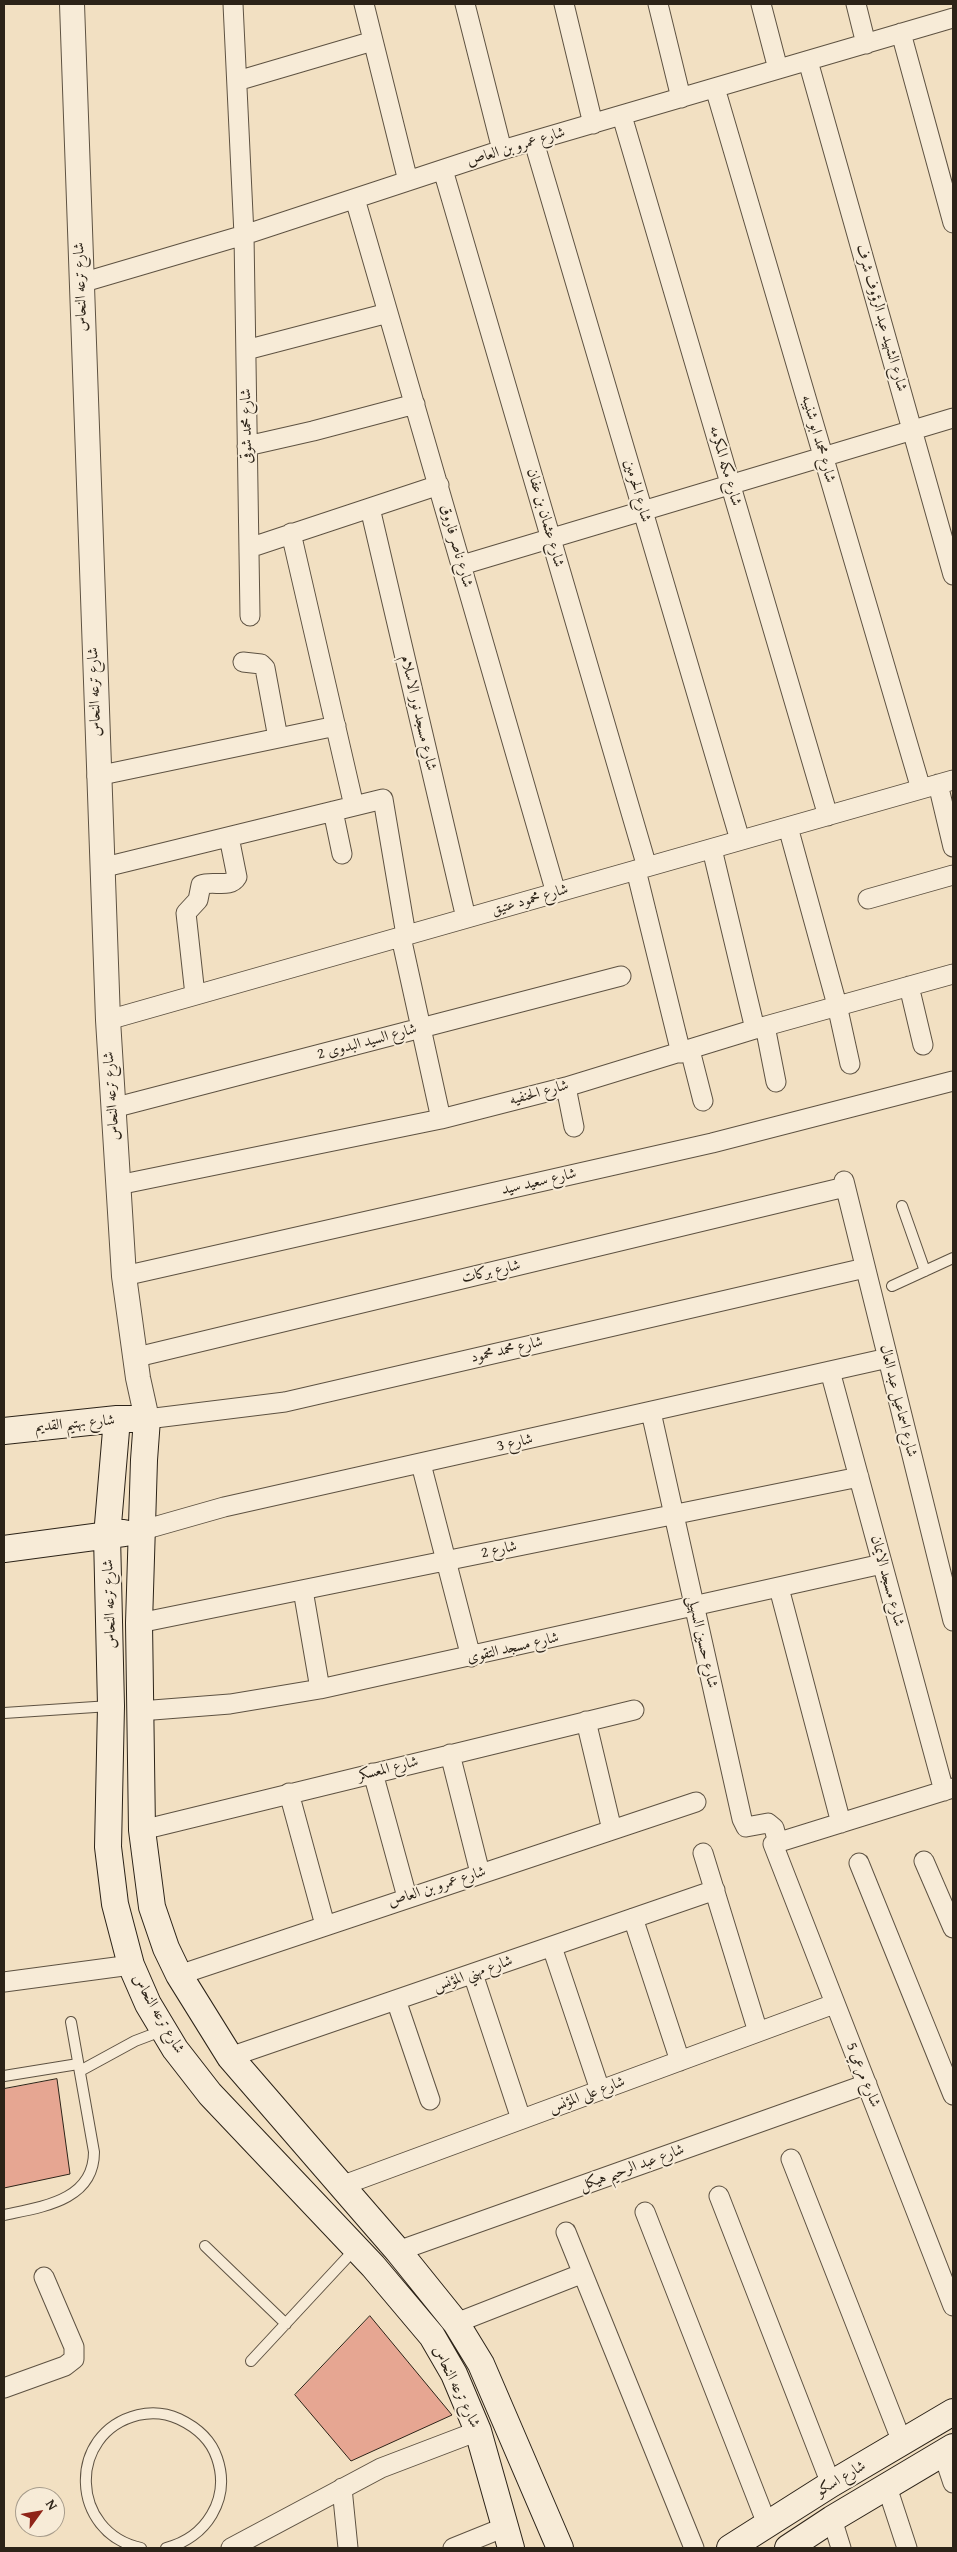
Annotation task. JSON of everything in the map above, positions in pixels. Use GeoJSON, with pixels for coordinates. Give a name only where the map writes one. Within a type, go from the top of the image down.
{"type":"FeatureCollection","features":[{"type":"Feature","properties":{"kind":"main road","name":"شارع بهتيم القديم"},"geometry":{"type":"LineString","coordinates":[[4,1431],[117,1419],[147,1419]]}},
{"type":"Feature","properties":{"kind":"main road","name":"شارع ترعه النحاس"},"geometry":{"type":"LineString","coordinates":[[117,1419],[107,1536],[111,1706],[108,1847],[115,1904],[131,1965],[148,2004],[170,2039],[210,2094],[356,2248],[432,2336],[454,2374],[478,2431],[508,2538]]}},
{"type":"Feature","properties":{"kind":"main road","name":"شارع ترعه النحاس"},"geometry":{"type":"LineString","coordinates":[[147,1419],[139,1623],[142,1830],[152,1908],[166,1948],[179,1975],[230,2057],[398,2251],[456,2323],[481,2364],[560,2548]]}},
{"type":"Feature","properties":{"kind":"main road"},"geometry":{"type":"LineString","coordinates":[[4,1549],[143,1530]]}},
{"type":"Feature","properties":{"kind":"main road"},"geometry":{"type":"LineString","coordinates":[[170,2039],[211,2026]]}},
{"type":"Feature","properties":{"kind":"main road","name":"شارع اسكو"},"geometry":{"type":"LineString","coordinates":[[730,2548],[831,2484],[953,2412]]}},
{"type":"Feature","properties":{"kind":"main road","name":"شارع اسكو"},"geometry":{"type":"LineString","coordinates":[[795,2546],[832,2518],[948,2450]]}},
{"type":"Feature","properties":{"kind":"street","name":"شارع ترعه النحاس"},"geometry":{"type":"LineString","coordinates":[[72,4],[97,776],[108,1020],[124,1276],[147,1419]]}},
{"type":"Feature","properties":{"kind":"street","name":"شارع محمد شوقى"},"geometry":{"type":"LineString","coordinates":[[233,4],[244,235],[250,616]]}},
{"type":"Feature","properties":{"kind":"street"},"geometry":{"type":"LineString","coordinates":[[364,4],[408,181]]}},
{"type":"Feature","properties":{"kind":"street"},"geometry":{"type":"LineString","coordinates":[[465,4],[502,150]]}},
{"type":"Feature","properties":{"kind":"street"},"geometry":{"type":"LineString","coordinates":[[564,4],[593,124]]}},
{"type":"Feature","properties":{"kind":"street"},"geometry":{"type":"LineString","coordinates":[[658,4],[681,98]]}},
{"type":"Feature","properties":{"kind":"street"},"geometry":{"type":"LineString","coordinates":[[761,4],[778,69]]}},
{"type":"Feature","properties":{"kind":"street"},"geometry":{"type":"LineString","coordinates":[[856,4],[866,44]]}},
{"type":"Feature","properties":{"kind":"street","name":"شارع عمرو بن العاص"},"geometry":{"type":"LineString","coordinates":[[81,283],[244,235],[502,150],[953,18]]}},
{"type":"Feature","properties":{"kind":"street"},"geometry":{"type":"LineString","coordinates":[[901,34],[953,223]]}},
{"type":"Feature","properties":{"kind":"street"},"geometry":{"type":"LineString","coordinates":[[237,81],[373,41]]}},
{"type":"Feature","properties":{"kind":"street","name":"شارع الشهيد عبد الرؤوف شرف"},"geometry":{"type":"LineString","coordinates":[[808,61],[953,574]]}},
{"type":"Feature","properties":{"kind":"street","name":"شارع محمد ابو شنيبه"},"geometry":{"type":"LineString","coordinates":[[715,88],[823,457],[938,785],[953,847]]}},
{"type":"Feature","properties":{"kind":"street","name":"شارع مكه المكرمه"},"geometry":{"type":"LineString","coordinates":[[622,116],[828,816]]}},
{"type":"Feature","properties":{"kind":"street","name":"شارع الحرمين"},"geometry":{"type":"LineString","coordinates":[[534,142],[740,840]]}},
{"type":"Feature","properties":{"kind":"street","name":"شارع عثمان بن عفان"},"geometry":{"type":"LineString","coordinates":[[443,170],[551,538],[642,868],[686,1051],[703,1101]]}},
{"type":"Feature","properties":{"kind":"street","name":"شارع ناصر فاروق"},"geometry":{"type":"LineString","coordinates":[[355,199],[556,893]]}},
{"type":"Feature","properties":{"kind":"street"},"geometry":{"type":"LineString","coordinates":[[246,350],[388,312]]}},
{"type":"Feature","properties":{"kind":"street"},"geometry":{"type":"LineString","coordinates":[[248,446],[415,404]]}},
{"type":"Feature","properties":{"kind":"street"},"geometry":{"type":"LineString","coordinates":[[462,565],[953,418]]}},
{"type":"Feature","properties":{"kind":"street"},"geometry":{"type":"LineString","coordinates":[[249,548],[439,485]]}},
{"type":"Feature","properties":{"kind":"street","name":"شارع مسجد نور الاسلام"},"geometry":{"type":"LineString","coordinates":[[370,508],[466,918]]}},
{"type":"Feature","properties":{"kind":"street"},"geometry":{"type":"LineString","coordinates":[[291,534],[354,806]]}},
{"type":"Feature","properties":{"kind":"street"},"geometry":{"type":"LineString","coordinates":[[243,662],[261,664],[265,668],[278,738]]}},
{"type":"Feature","properties":{"kind":"street"},"geometry":{"type":"LineString","coordinates":[[97,776],[336,726]]}},
{"type":"Feature","properties":{"kind":"street","name":"شارع محمود عتيق"},"geometry":{"type":"LineString","coordinates":[[108,1020],[938,785]]}},
{"type":"Feature","properties":{"kind":"street"},"geometry":{"type":"LineString","coordinates":[[101,868],[383,799],[403,936],[441,1118]]}},
{"type":"Feature","properties":{"kind":"street"},"geometry":{"type":"LineString","coordinates":[[333,812],[342,854]]}},
{"type":"Feature","properties":{"kind":"street"},"geometry":{"type":"LineString","coordinates":[[788,827],[837,1005],[850,1064]]}},
{"type":"Feature","properties":{"kind":"street"},"geometry":{"type":"LineString","coordinates":[[195,995],[186,913],[198,900],[202,885],[230,884],[236,880],[237,876],[229,837]]}},
{"type":"Feature","properties":{"kind":"street"},"geometry":{"type":"LineString","coordinates":[[712,849],[776,1082]]}},
{"type":"Feature","properties":{"kind":"street"},"geometry":{"type":"LineString","coordinates":[[868,899],[953,875]]}},
{"type":"Feature","properties":{"kind":"street","name":"شارع الحنفيه"},"geometry":{"type":"LineString","coordinates":[[118,1185],[441,1118],[566,1087],[760,1027],[953,974]]}},
{"type":"Feature","properties":{"kind":"street","name":"شارع السيد البدوى 2"},"geometry":{"type":"LineString","coordinates":[[113,1108],[621,976]]}},
{"type":"Feature","properties":{"kind":"street"},"geometry":{"type":"LineString","coordinates":[[909,986],[923,1045]]}},
{"type":"Feature","properties":{"kind":"street","name":"شارع سعيد سيد"},"geometry":{"type":"LineString","coordinates":[[124,1276],[712,1143],[953,1081]]}},
{"type":"Feature","properties":{"kind":"street"},"geometry":{"type":"LineString","coordinates":[[566,1087],[574,1127]]}},
{"type":"Feature","properties":{"kind":"street","name":"شارع اسماعيل عبد العال"},"geometry":{"type":"LineString","coordinates":[[845,1184],[953,1620]]}},
{"type":"Feature","properties":{"kind":"street","name":"شارع بركات"},"geometry":{"type":"LineString","coordinates":[[138,1368],[845,1184]]}},
{"type":"Feature","properties":{"kind":"street","name":"شارع محمد محمود"},"geometry":{"type":"LineString","coordinates":[[147,1419],[286,1402],[865,1268]]}},
{"type":"Feature","properties":{"kind":"street","name":"شارع 3"},"geometry":{"type":"LineString","coordinates":[[143,1530],[224,1507],[888,1358]]}},
{"type":"Feature","properties":{"kind":"street","name":"شارع ترعه النحاس"},"geometry":{"type":"LineString","coordinates":[[117,1419],[138,1368]]}},
{"type":"Feature","properties":{"kind":"street","name":"شارع مسجد الايمان"},"geometry":{"type":"LineString","coordinates":[[830,1371],[882,1564],[948,1790]]}},
{"type":"Feature","properties":{"kind":"street","name":"شارع حسين السهيلى"},"geometry":{"type":"LineString","coordinates":[[651,1412],[742,1819],[746,1827],[768,1823],[771,1825],[776,1844]]}},
{"type":"Feature","properties":{"kind":"street"},"geometry":{"type":"LineString","coordinates":[[421,1464],[471,1657]]}},
{"type":"Feature","properties":{"kind":"street","name":"شارع 2"},"geometry":{"type":"LineString","coordinates":[[139,1623],[859,1477]]}},
{"type":"Feature","properties":{"kind":"street","name":"شارع مسجد التقوى"},"geometry":{"type":"LineString","coordinates":[[140,1711],[230,1704],[320,1689],[471,1657],[882,1564]]}},
{"type":"Feature","properties":{"kind":"street"},"geometry":{"type":"LineString","coordinates":[[779,1588],[841,1823]]}},
{"type":"Feature","properties":{"kind":"street"},"geometry":{"type":"LineString","coordinates":[[303,1590],[320,1689]]}},
{"type":"Feature","properties":{"kind":"street","name":"شارع المعسكر"},"geometry":{"type":"LineString","coordinates":[[142,1830],[634,1710]]}},
{"type":"Feature","properties":{"kind":"street"},"geometry":{"type":"LineString","coordinates":[[586,1721],[612,1830]]}},
{"type":"Feature","properties":{"kind":"street"},"geometry":{"type":"LineString","coordinates":[[450,1754],[480,1873]]}},
{"type":"Feature","properties":{"kind":"street"},"geometry":{"type":"LineString","coordinates":[[373,1773],[407,1897]]}},
{"type":"Feature","properties":{"kind":"street"},"geometry":{"type":"LineString","coordinates":[[776,1844],[948,1790]]}},
{"type":"Feature","properties":{"kind":"street"},"geometry":{"type":"LineString","coordinates":[[289,1793],[325,1925]]}},
{"type":"Feature","properties":{"kind":"street","name":"شارع عمرو بن العاص"},"geometry":{"type":"LineString","coordinates":[[179,1975],[407,1897],[696,1802]]}},
{"type":"Feature","properties":{"kind":"street","name":"شارع مرعي 5"},"geometry":{"type":"LineString","coordinates":[[776,1844],[834,2004],[953,2306]]}},
{"type":"Feature","properties":{"kind":"street"},"geometry":{"type":"LineString","coordinates":[[703,1853],[758,2032]]}},
{"type":"Feature","properties":{"kind":"street"},"geometry":{"type":"LineString","coordinates":[[924,1861],[953,1928]]}},
{"type":"Feature","properties":{"kind":"street"},"geometry":{"type":"LineString","coordinates":[[859,1863],[953,2095]]}},
{"type":"Feature","properties":{"kind":"street","name":"شارع مهني المؤنس"},"geometry":{"type":"LineString","coordinates":[[230,2057],[714,1890]]}},
{"type":"Feature","properties":{"kind":"street"},"geometry":{"type":"LineString","coordinates":[[633,1918],[680,2061]]}},
{"type":"Feature","properties":{"kind":"street"},"geometry":{"type":"LineString","coordinates":[[552,1947],[600,2090]]}},
{"type":"Feature","properties":{"kind":"street"},"geometry":{"type":"LineString","coordinates":[[4,1982],[131,1965]]}},
{"type":"Feature","properties":{"kind":"street"},"geometry":{"type":"LineString","coordinates":[[473,1974],[521,2119]]}},
{"type":"Feature","properties":{"kind":"street"},"geometry":{"type":"LineString","coordinates":[[396,2000],[430,2100]]}},
{"type":"Feature","properties":{"kind":"street","name":"شارع على المؤنس"},"geometry":{"type":"LineString","coordinates":[[341,2186],[834,2004]]}},
{"type":"Feature","properties":{"kind":"street","name":"شارع عبد الرحيم هيكل"},"geometry":{"type":"LineString","coordinates":[[398,2251],[867,2084]]}},
{"type":"Feature","properties":{"kind":"street"},"geometry":{"type":"LineString","coordinates":[[791,2160],[902,2442]]}},
{"type":"Feature","properties":{"kind":"street"},"geometry":{"type":"LineString","coordinates":[[719,2196],[831,2484]]}},
{"type":"Feature","properties":{"kind":"street"},"geometry":{"type":"LineString","coordinates":[[645,2212],[766,2524]]}},
{"type":"Feature","properties":{"kind":"street"},"geometry":{"type":"LineString","coordinates":[[566,2232],[581,2274],[694,2548]]}},
{"type":"Feature","properties":{"kind":"street"},"geometry":{"type":"LineString","coordinates":[[456,2323],[581,2274]]}},
{"type":"Feature","properties":{"kind":"street"},"geometry":{"type":"LineString","coordinates":[[4,2388],[65,2366],[74,2359],[74,2347],[44,2277]]}},
{"type":"Feature","properties":{"kind":"street"},"geometry":{"type":"LineString","coordinates":[[231,2548],[381,2468],[478,2431]]}},
{"type":"Feature","properties":{"kind":"street"},"geometry":{"type":"LineString","coordinates":[[948,2450],[953,2483]]}},
{"type":"Feature","properties":{"kind":"street"},"geometry":{"type":"LineString","coordinates":[[887,2487],[907,2548]]}},
{"type":"Feature","properties":{"kind":"street"},"geometry":{"type":"LineString","coordinates":[[342,2488],[348,2548]]}},
{"type":"Feature","properties":{"kind":"street"},"geometry":{"type":"LineString","coordinates":[[832,2518],[841,2548]]}},
{"type":"Feature","properties":{"kind":"street"},"geometry":{"type":"LineString","coordinates":[[454,2548],[508,2538]]}},
{"type":"Feature","properties":{"kind":"lane"},"geometry":{"type":"LineString","coordinates":[[902,1206],[925,1271]]}},
{"type":"Feature","properties":{"kind":"lane"},"geometry":{"type":"LineString","coordinates":[[892,1286],[953,1258]]}},
{"type":"Feature","properties":{"kind":"lane"},"geometry":{"type":"LineString","coordinates":[[4,1713],[111,1706]]}},
{"type":"Feature","properties":{"kind":"lane"},"geometry":{"type":"LineString","coordinates":[[4,2215],[52,2205],[77,2190],[89,2176],[94,2152],[71,2022]]}},
{"type":"Feature","properties":{"kind":"lane"},"geometry":{"type":"LineString","coordinates":[[4,2076],[79,2068],[135,2041],[170,2039]]}},
{"type":"Feature","properties":{"kind":"lane"},"geometry":{"type":"LineString","coordinates":[[205,2246],[286,2324]]}},
{"type":"Feature","properties":{"kind":"lane"},"geometry":{"type":"LineString","coordinates":[[251,2361],[356,2248]]}},
{"type":"Feature","properties":{"kind":"lane"},"geometry":{"type":"LineString","coordinates":[[141,2548],[117,2544],[101,2525],[90,2505],[86,2483],[88,2460],[94,2446],[115,2424],[129,2418],[159,2413],[181,2420],[200,2432],[210,2444],[221,2472],[220,2495],[212,2516],[191,2538],[166,2548]]}},
{"type":"Feature","properties":{"kind":"building"},"geometry":{"type":"Polygon","coordinates":[[[57,2079],[70,2174],[4,2188],[4,2089],[57,2079]]]}},
{"type":"Feature","properties":{"kind":"building"},"geometry":{"type":"Polygon","coordinates":[[[370,2316],[452,2415],[351,2461],[295,2395],[370,2316]]]}}]}
